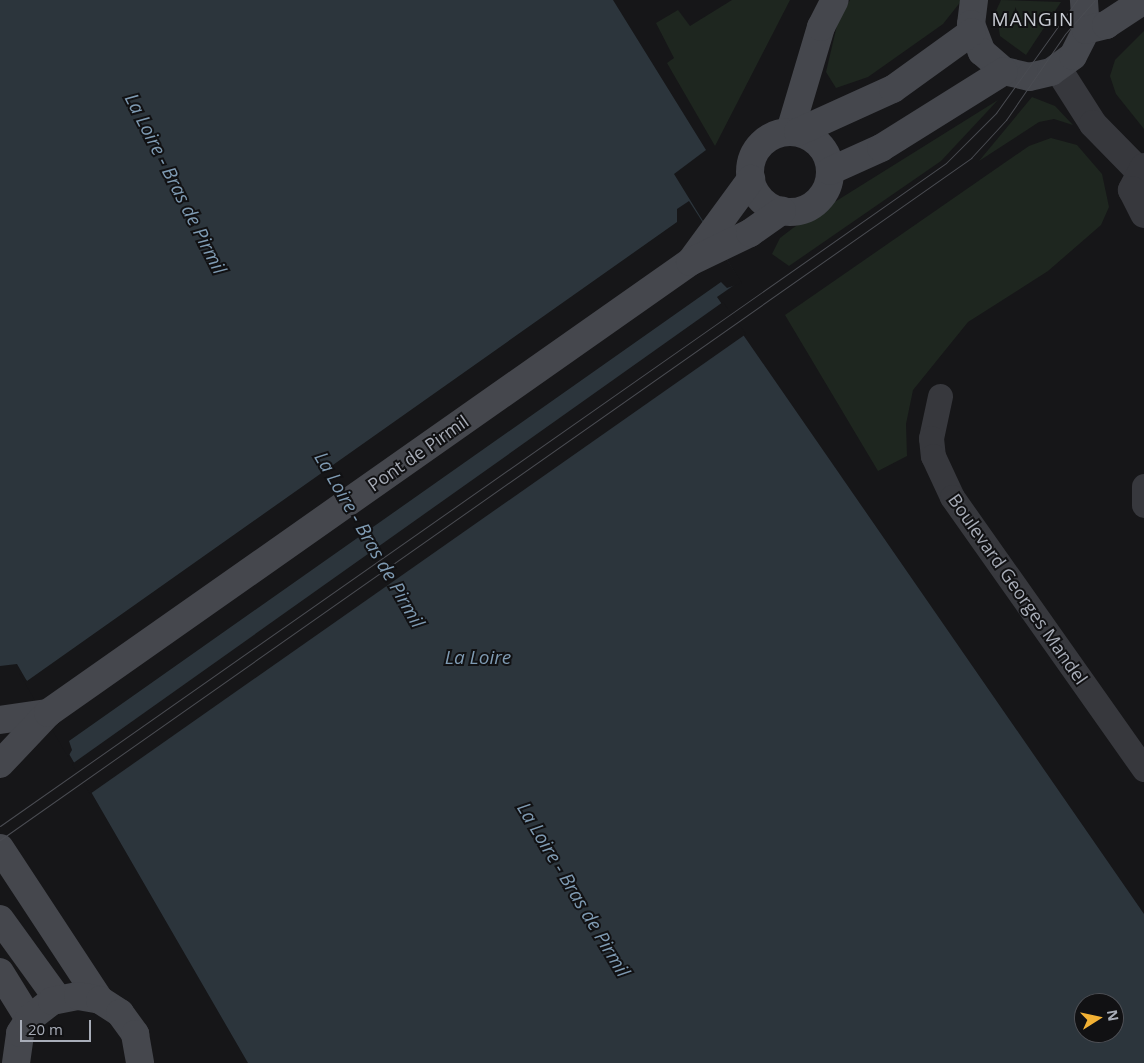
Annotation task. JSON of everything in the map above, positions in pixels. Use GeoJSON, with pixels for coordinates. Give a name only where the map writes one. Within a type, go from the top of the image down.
{"type":"FeatureCollection","features":[{"type":"Feature","properties":{"kind":"main road"},"geometry":{"type":"LineString","coordinates":[[794,132],[821,27],[835,0]]}},
{"type":"Feature","properties":{"kind":"main road"},"geometry":{"type":"LineString","coordinates":[[974,0],[972,32],[986,58],[1004,71],[1029,76],[1058,69],[1073,56],[1086,30],[1084,0]]}},
{"type":"Feature","properties":{"kind":"main road"},"geometry":{"type":"LineString","coordinates":[[1086,30],[1106,25],[1144,0]]}},
{"type":"Feature","properties":{"kind":"main road"},"geometry":{"type":"LineString","coordinates":[[794,132],[821,146],[830,171],[826,191],[812,206],[782,211],[764,202],[751,179],[752,162],[759,146],[773,135],[794,132],[893,89],[972,32]]}},
{"type":"Feature","properties":{"kind":"main road"},"geometry":{"type":"LineString","coordinates":[[830,171],[881,148],[1004,71]]}},
{"type":"Feature","properties":{"kind":"main road","name":"Pont de Pirmil"},"geometry":{"type":"LineString","coordinates":[[690,262],[751,179]]}},
{"type":"Feature","properties":{"kind":"main road","name":"Pont de Pirmil"},"geometry":{"type":"LineString","coordinates":[[0,764],[48,713],[690,262],[750,233],[782,211]]}},
{"type":"Feature","properties":{"kind":"main road"},"geometry":{"type":"LineString","coordinates":[[0,719],[48,713]]}},
{"type":"Feature","properties":{"kind":"main road"},"geometry":{"type":"LineString","coordinates":[[0,848],[100,1000],[129,1022],[140,1063]]}},
{"type":"Feature","properties":{"kind":"main road"},"geometry":{"type":"LineString","coordinates":[[0,919],[58,998]]}},
{"type":"Feature","properties":{"kind":"main road"},"geometry":{"type":"LineString","coordinates":[[0,972],[29,1019]]}},
{"type":"Feature","properties":{"kind":"main road"},"geometry":{"type":"LineString","coordinates":[[16,1063],[20,1033],[29,1019],[58,998],[78,996],[100,1000]]}},
{"type":"Feature","properties":{"kind":"street"},"geometry":{"type":"LineString","coordinates":[[1058,69],[1093,124],[1142,169],[1133,196],[1144,214]]}},
{"type":"Feature","properties":{"kind":"street","name":"Boulevard Georges Mandel"},"geometry":{"type":"LineString","coordinates":[[940,396],[931,438],[933,456],[952,497],[1144,769]]}},
{"type":"Feature","properties":{"kind":"street"},"geometry":{"type":"LineString","coordinates":[[1144,486],[1144,504]]}},
{"type":"Feature","properties":{"kind":"shaded area"},"geometry":{"type":"Polygon","coordinates":[[[732,0],[790,0],[715,146],[667,63],[674,58],[656,23],[678,10],[690,26],[732,0]]]}},
{"type":"Feature","properties":{"kind":"shaded area"},"geometry":{"type":"Polygon","coordinates":[[[850,0],[962,0],[943,24],[868,77],[836,88],[826,72],[838,21],[850,0]]]}},
{"type":"Feature","properties":{"kind":"shaded area"},"geometry":{"type":"Polygon","coordinates":[[[1001,0],[1061,2],[1026,55],[1000,36],[996,11],[1001,0]]]}},
{"type":"Feature","properties":{"kind":"shaded area"},"geometry":{"type":"Polygon","coordinates":[[[1144,31],[1144,129],[1116,94],[1110,76],[1115,60],[1144,31]]]}},
{"type":"Feature","properties":{"kind":"shaded area"},"geometry":{"type":"Polygon","coordinates":[[[1032,97],[1055,106],[1073,125],[1054,119],[1039,122],[979,161],[1032,97]]]}},
{"type":"Feature","properties":{"kind":"shaded area"},"geometry":{"type":"Polygon","coordinates":[[[998,100],[941,161],[789,266],[772,254],[780,238],[793,228],[998,100]]]}},
{"type":"Feature","properties":{"kind":"shaded area"},"geometry":{"type":"Polygon","coordinates":[[[1051,138],[1077,145],[1102,174],[1109,207],[1101,225],[1048,271],[968,322],[913,390],[906,424],[907,456],[878,471],[785,315],[1029,146],[1051,138]]]}},
{"type":"Feature","properties":{"kind":"water","name":"La Loire"},"geometry":{"type":"Polygon","coordinates":[[[0,0],[613,0],[706,150],[674,174],[740,281],[717,297],[1144,914],[1144,1063],[248,1063],[17,664],[0,666],[0,0]]]}},
{"type":"Feature","properties":{"kind":"pier"},"geometry":{"type":"Polygon","coordinates":[[[689,201],[742,283],[727,288],[721,282],[69,741],[72,750],[68,757],[19,673],[27,681],[677,222],[677,209],[689,201]]]}},
{"type":"Feature","properties":{"kind":"pier"},"geometry":{"type":"Polygon","coordinates":[[[723,302],[746,334],[90,794],[72,764],[723,302]]]}},
{"type":"Feature","properties":{"kind":"tram line"},"geometry":{"type":"LineString","coordinates":[[0,826],[946,163],[996,113],[1077,0]]}},
{"type":"Feature","properties":{"kind":"tram line"},"geometry":{"type":"LineString","coordinates":[[0,840],[971,158],[1006,120],[1065,34],[1095,0]]}},
{"type":"Feature","properties":{"kind":"district","name":"MANGIN"},"geometry":{"type":"Point","coordinates":[1033,20]}},
{"type":"Feature","properties":{"kind":"water label","name":"La Loire - Bras de Pirmil"},"geometry":{"type":"Point","coordinates":[175,184]}},
{"type":"Feature","properties":{"kind":"water label","name":"La Loire - Bras de Pirmil"},"geometry":{"type":"Point","coordinates":[369,540]}},
{"type":"Feature","properties":{"kind":"water label","name":"La Loire - Bras de Pirmil"},"geometry":{"type":"Point","coordinates":[573,890]}}]}
